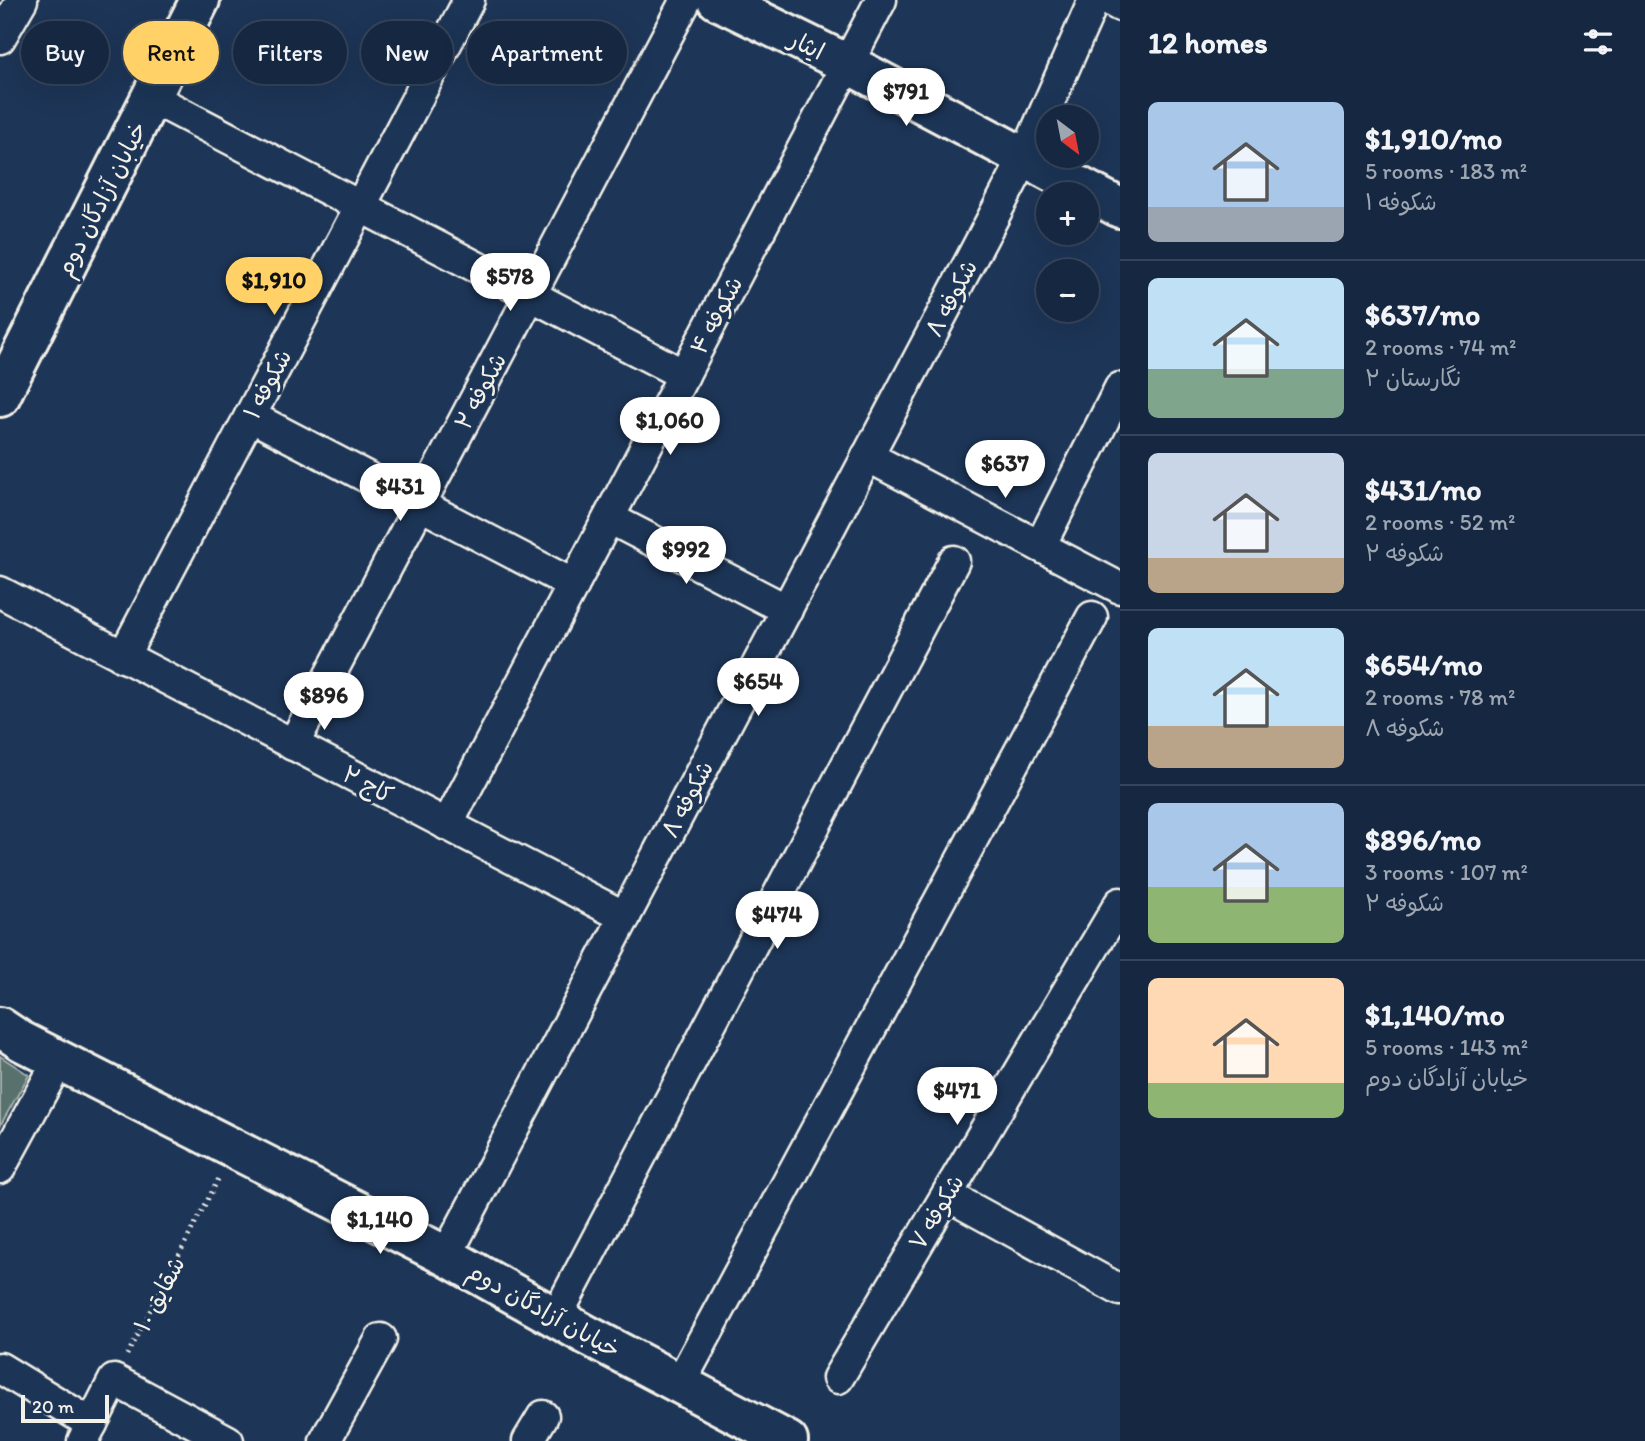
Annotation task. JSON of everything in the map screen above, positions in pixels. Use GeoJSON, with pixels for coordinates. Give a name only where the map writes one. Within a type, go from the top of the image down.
{"type":"FeatureCollection","features":[{"type":"Feature","properties":{"kind":"street"},"geometry":{"type":"LineString","coordinates":[[0,38],[22,0]]}},
{"type":"Feature","properties":{"kind":"street","name":"خیابان آزادگان دوم"},"geometry":{"type":"LineString","coordinates":[[0,397],[200,0]]}},
{"type":"Feature","properties":{"kind":"street","name":"شکوفه ۱"},"geometry":{"type":"LineString","coordinates":[[123,657],[469,0]]}},
{"type":"Feature","properties":{"kind":"street","name":"شکوفه ۲"},"geometry":{"type":"LineString","coordinates":[[293,745],[686,0]]}},
{"type":"Feature","properties":{"kind":"street","name":"ایثار"},"geometry":{"type":"LineString","coordinates":[[717,0],[848,64],[1120,208]]}},
{"type":"Feature","properties":{"kind":"street","name":"شکوفه ۴"},"geometry":{"type":"LineString","coordinates":[[447,825],[881,0]]}},
{"type":"Feature","properties":{"kind":"street","name":"شکوفه ۸"},"geometry":{"type":"LineString","coordinates":[[446,1256],[1025,157],[1094,0]]}},
{"type":"Feature","properties":{"kind":"street"},"geometry":{"type":"LineString","coordinates":[[1109,0],[1120,6]]}},
{"type":"Feature","properties":{"kind":"street"},"geometry":{"type":"LineString","coordinates":[[152,98],[684,375]]}},
{"type":"Feature","properties":{"kind":"street"},"geometry":{"type":"LineString","coordinates":[[1040,546],[1120,388]]}},
{"type":"Feature","properties":{"kind":"street"},"geometry":{"type":"LineString","coordinates":[[250,416],[574,585]]}},
{"type":"Feature","properties":{"kind":"street"},"geometry":{"type":"LineString","coordinates":[[867,456],[1120,588]]}},
{"type":"Feature","properties":{"kind":"street"},"geometry":{"type":"LineString","coordinates":[[609,517],[787,610]]}},
{"type":"Feature","properties":{"kind":"street"},"geometry":{"type":"LineString","coordinates":[[556,1317],[954,561]]}},
{"type":"Feature","properties":{"kind":"street","name":"کاج ۲"},"geometry":{"type":"LineString","coordinates":[[0,592],[625,917]]}},
{"type":"Feature","properties":{"kind":"street"},"geometry":{"type":"LineString","coordinates":[[680,1383],[1092,617]]}},
{"type":"Feature","properties":{"kind":"street","name":"شکوفه ۷"},"geometry":{"type":"LineString","coordinates":[[838,1378],[1120,903]]}},
{"type":"Feature","properties":{"kind":"street","name":"خیابان آزادگان دوم"},"geometry":{"type":"LineString","coordinates":[[0,1027],[21,1041],[446,1256],[680,1383],[775,1438]]}},
{"type":"Feature","properties":{"kind":"street"},"geometry":{"type":"LineString","coordinates":[[0,1168],[59,1060]]}},
{"type":"Feature","properties":{"kind":"street"},"geometry":{"type":"LineString","coordinates":[[947,1195],[1120,1290]]}},
{"type":"Feature","properties":{"kind":"street"},"geometry":{"type":"LineString","coordinates":[[325,1441],[381,1339]]}},
{"type":"Feature","properties":{"kind":"street"},"geometry":{"type":"LineString","coordinates":[[0,1368],[87,1432],[114,1380],[228,1441]]}},
{"type":"Feature","properties":{"kind":"path","name":"شقایق ۱۰"},"geometry":{"type":"LineString","coordinates":[[114,1380],[235,1148]]}},
{"type":"Feature","properties":{"kind":"green space"},"geometry":{"type":"Polygon","coordinates":[[[0,1056],[29,1075],[0,1126],[0,1056]]]}}]}
